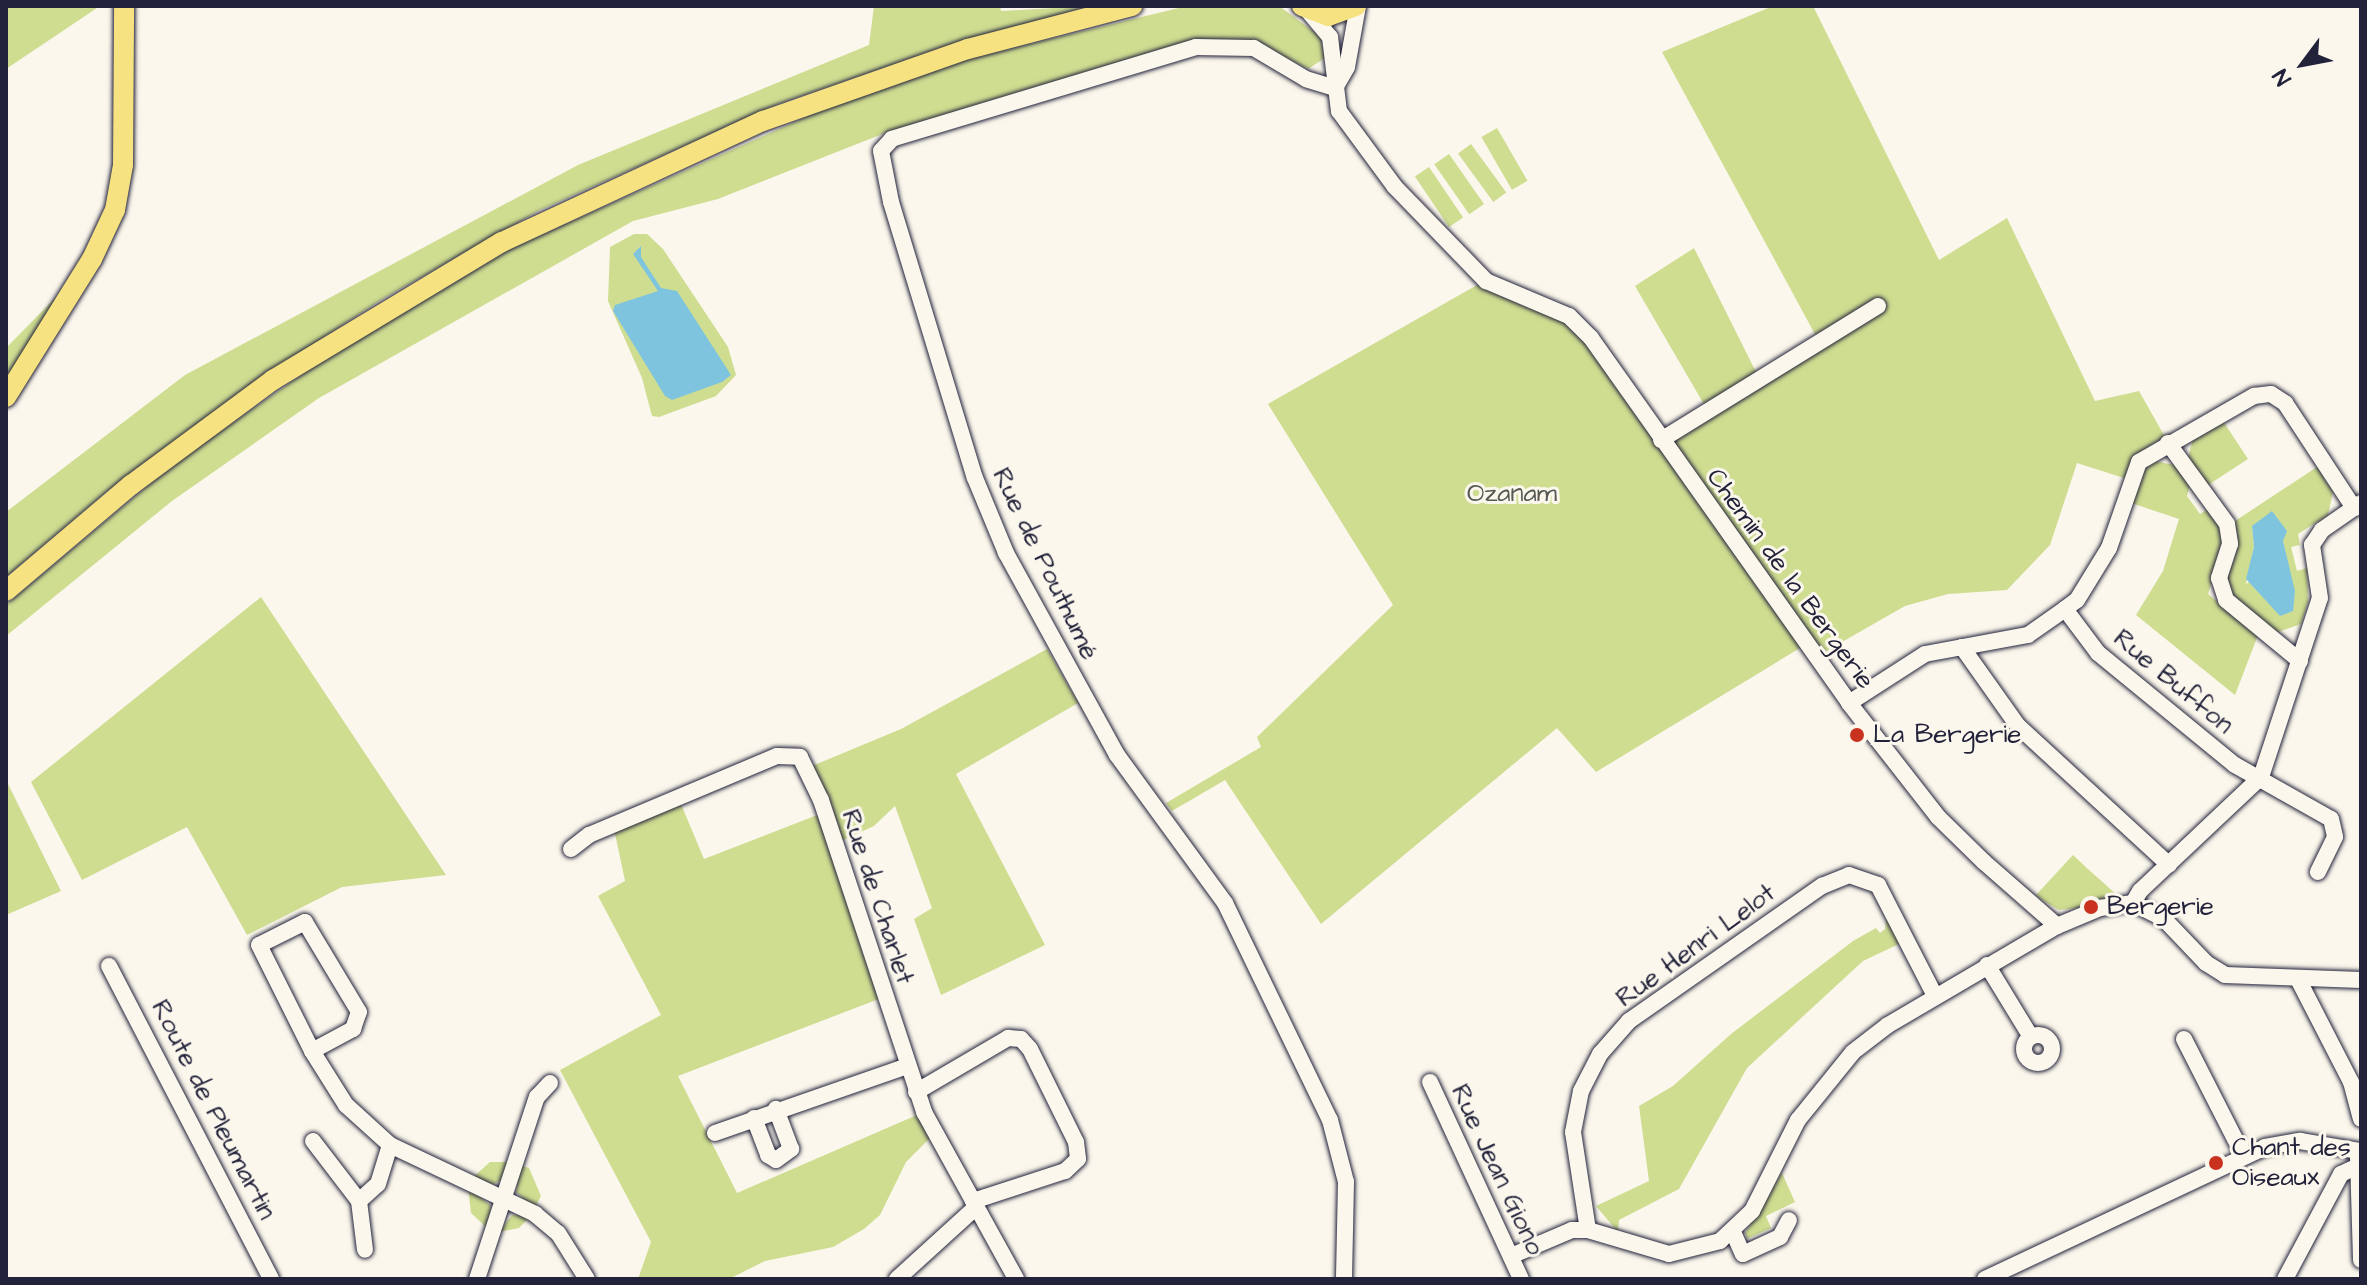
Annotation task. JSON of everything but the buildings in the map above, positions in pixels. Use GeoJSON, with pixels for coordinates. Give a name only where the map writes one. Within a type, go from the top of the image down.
{"type":"FeatureCollection","features":[{"type":"Feature","properties":{"kind":"main road"},"geometry":{"type":"LineString","coordinates":[[6,397],[84,271],[115,210],[123,165],[124,6]]}},
{"type":"Feature","properties":{"kind":"main road"},"geometry":{"type":"LineString","coordinates":[[6,591],[131,485],[273,380],[512,236],[763,121],[968,49],[1132,6]]}},
{"type":"Feature","properties":{"kind":"main road"},"geometry":{"type":"LineString","coordinates":[[1305,8],[1333,16],[1357,6]]}},
{"type":"Feature","properties":{"kind":"street"},"geometry":{"type":"LineString","coordinates":[[1335,88],[1347,67],[1357,6]]}},
{"type":"Feature","properties":{"kind":"street","name":"Chemin de la Bergerie"},"geometry":{"type":"LineString","coordinates":[[1305,8],[1330,37],[1339,111],[1422,220],[1486,281],[1569,316],[1591,338],[1849,703],[1938,817],[2057,926]]}},
{"type":"Feature","properties":{"kind":"street","name":"Rue de Pouthumé"},"geometry":{"type":"LineString","coordinates":[[1335,88],[1247,46],[1187,48],[892,139],[883,146],[881,157],[975,478],[1006,553],[1117,755],[1225,903],[1318,1091],[1346,1182],[1344,1279]]}},
{"type":"Feature","properties":{"kind":"street"},"geometry":{"type":"LineString","coordinates":[[1661,440],[1878,306]]}},
{"type":"Feature","properties":{"kind":"street"},"geometry":{"type":"LineString","coordinates":[[1849,703],[1925,654],[2028,635],[2077,600],[2109,548],[2134,470],[2168,443],[2254,396],[2271,394],[2285,403],[2358,505],[2322,530],[2312,545],[2320,598],[2261,777],[2133,903]]}},
{"type":"Feature","properties":{"kind":"street"},"geometry":{"type":"LineString","coordinates":[[2168,443],[2227,524],[2230,544],[2219,578],[2226,600],[2300,661]]}},
{"type":"Feature","properties":{"kind":"street","name":"Rue Buffon"},"geometry":{"type":"LineString","coordinates":[[2065,609],[2098,653],[2235,765],[2331,819],[2335,837],[2318,872]]}},
{"type":"Feature","properties":{"kind":"street"},"geometry":{"type":"LineString","coordinates":[[1962,647],[2018,726],[2169,865]]}},
{"type":"Feature","properties":{"kind":"street","name":"Rue de Charlet"},"geometry":{"type":"LineString","coordinates":[[571,849],[581,838],[678,797],[777,756],[797,755],[821,800],[916,1092],[1016,1279]]}},
{"type":"Feature","properties":{"kind":"street","name":"Rue Henri Lelot"},"geometry":{"type":"LineString","coordinates":[[1588,1230],[1573,1132],[1581,1091],[1600,1054],[1629,1021],[1822,886],[1849,875],[1878,885],[1935,996]]}},
{"type":"Feature","properties":{"kind":"street"},"geometry":{"type":"LineString","coordinates":[[1511,1256],[1557,1234],[1588,1230],[1669,1254],[1705,1248],[1733,1232],[1752,1211],[1798,1120],[1834,1073],[1871,1038],[1987,965],[2057,926],[2100,908],[2133,903],[2164,919],[2215,970],[2238,977],[2361,980]]}},
{"type":"Feature","properties":{"kind":"street"},"geometry":{"type":"LineString","coordinates":[[312,1051],[353,1029],[359,1012],[305,922],[259,945],[312,1051],[346,1105],[390,1145],[503,1199],[553,1228],[587,1279]]}},
{"type":"Feature","properties":{"kind":"street"},"geometry":{"type":"LineString","coordinates":[[1987,965],[2031,1037]]}},
{"type":"Feature","properties":{"kind":"street","name":"Route de Pleumartin"},"geometry":{"type":"LineString","coordinates":[[109,966],[271,1279]]}},
{"type":"Feature","properties":{"kind":"street"},"geometry":{"type":"LineString","coordinates":[[2298,979],[2351,1082],[2361,1119]]}},
{"type":"Feature","properties":{"kind":"street"},"geometry":{"type":"LineString","coordinates":[[897,1279],[974,1204],[1065,1171],[1078,1159],[1076,1142],[1030,1049],[1021,1039],[1008,1038],[916,1092]]}},
{"type":"Feature","properties":{"kind":"street"},"geometry":{"type":"LineString","coordinates":[[2184,1039],[2244,1157]]}},
{"type":"Feature","properties":{"kind":"street"},"geometry":{"type":"LineString","coordinates":[[715,1133],[776,1109],[907,1066]]}},
{"type":"Feature","properties":{"kind":"street","name":"Rue Jean Giono"},"geometry":{"type":"LineString","coordinates":[[1430,1082],[1521,1279]]}},
{"type":"Feature","properties":{"kind":"street"},"geometry":{"type":"LineString","coordinates":[[477,1279],[537,1097],[550,1083]]}},
{"type":"Feature","properties":{"kind":"street"},"geometry":{"type":"LineString","coordinates":[[754,1118],[768,1155],[776,1160],[791,1149],[776,1109]]}},
{"type":"Feature","properties":{"kind":"street"},"geometry":{"type":"LineString","coordinates":[[313,1141],[359,1201],[365,1250]]}},
{"type":"Feature","properties":{"kind":"street"},"geometry":{"type":"LineString","coordinates":[[1985,1279],[2282,1142],[2332,1150],[2356,1159]]}},
{"type":"Feature","properties":{"kind":"street"},"geometry":{"type":"LineString","coordinates":[[359,1201],[378,1184],[390,1145]]}},
{"type":"Feature","properties":{"kind":"street"},"geometry":{"type":"LineString","coordinates":[[2356,1159],[2361,1260]]}},
{"type":"Feature","properties":{"kind":"street"},"geometry":{"type":"LineString","coordinates":[[2285,1279],[2356,1159]]}},
{"type":"Feature","properties":{"kind":"street"},"geometry":{"type":"LineString","coordinates":[[1733,1232],[1743,1254],[1780,1237],[1789,1220]]}},
{"type":"Feature","properties":{"kind":"green space"},"geometry":{"type":"Polygon","coordinates":[[[6,6],[100,6],[6,69],[6,6]]]}},
{"type":"Feature","properties":{"kind":"green space"},"geometry":{"type":"Polygon","coordinates":[[[874,6],[1000,6],[1001,11],[1090,6],[950,45],[780,103],[540,210],[384,298],[244,389],[107,491],[6,577],[6,512],[185,375],[578,165],[869,45],[874,6]]]}},
{"type":"Feature","properties":{"kind":"green space"},"geometry":{"type":"Polygon","coordinates":[[[1187,6],[1279,6],[1320,36],[1325,58],[1308,69],[1256,43],[1202,40],[890,131],[718,199],[633,221],[319,398],[172,501],[6,636],[6,605],[175,463],[333,353],[512,248],[833,105],[960,61],[1187,6]]]}},
{"type":"Feature","properties":{"kind":"green space","name":"Ozanam"},"geometry":{"type":"Polygon","coordinates":[[[1773,6],[1813,6],[1939,260],[2007,218],[2095,401],[2139,391],[2165,437],[2140,452],[2124,478],[2077,463],[2050,545],[2007,590],[1948,594],[1905,606],[1821,654],[1800,648],[1596,772],[1557,728],[1321,924],[1225,780],[1172,811],[1166,803],[1261,747],[1257,737],[1393,605],[1268,404],[1477,285],[1501,279],[1575,312],[1663,432],[1705,406],[1635,286],[1694,248],[1757,374],[1817,338],[1662,52],[1773,6]]]}},
{"type":"Feature","properties":{"kind":"green space"},"geometry":{"type":"Polygon","coordinates":[[[1497,128],[1528,181],[1512,190],[1481,137],[1497,128]]]}},
{"type":"Feature","properties":{"kind":"green space"},"geometry":{"type":"Polygon","coordinates":[[[1471,144],[1506,193],[1493,202],[1458,153],[1471,144]]]}},
{"type":"Feature","properties":{"kind":"green space"},"geometry":{"type":"Polygon","coordinates":[[[1449,154],[1484,204],[1469,214],[1434,164],[1449,154]]]}},
{"type":"Feature","properties":{"kind":"green space"},"geometry":{"type":"Polygon","coordinates":[[[1429,167],[1463,218],[1449,227],[1415,177],[1429,167]]]}},
{"type":"Feature","properties":{"kind":"green space"},"geometry":{"type":"Polygon","coordinates":[[[634,234],[647,234],[663,249],[728,347],[736,375],[716,396],[659,417],[652,416],[642,378],[608,301],[610,247],[634,234]]]}},
{"type":"Feature","properties":{"kind":"green space"},"geometry":{"type":"Polygon","coordinates":[[[59,294],[6,379],[6,348],[59,294]]]}},
{"type":"Feature","properties":{"kind":"green space"},"geometry":{"type":"Polygon","coordinates":[[[2223,421],[2248,459],[2205,487],[2187,463],[2193,438],[2223,421]]]}},
{"type":"Feature","properties":{"kind":"green space"},"geometry":{"type":"Polygon","coordinates":[[[2153,461],[2175,465],[2190,485],[2187,496],[2200,514],[2208,509],[2221,527],[2224,543],[2208,594],[2258,635],[2235,695],[2136,615],[2163,571],[2179,519],[2131,503],[2141,473],[2153,461]]]}},
{"type":"Feature","properties":{"kind":"green space"},"geometry":{"type":"Polygon","coordinates":[[[2317,467],[2333,492],[2328,515],[2298,534],[2300,545],[2291,547],[2297,571],[2307,568],[2308,602],[2301,624],[2275,633],[2231,597],[2225,577],[2232,523],[2317,467]],[[2252,526],[2254,547],[2246,584],[2286,559],[2283,541],[2252,526]]]}},
{"type":"Feature","properties":{"kind":"green space"},"geometry":{"type":"Polygon","coordinates":[[[261,597],[446,875],[342,887],[247,935],[187,827],[82,880],[31,782],[261,597]]]}},
{"type":"Feature","properties":{"kind":"green space"},"geometry":{"type":"Polygon","coordinates":[[[1047,649],[1078,703],[956,774],[1045,945],[941,995],[914,919],[932,908],[895,806],[874,826],[841,841],[812,766],[901,729],[1047,649]]]}},
{"type":"Feature","properties":{"kind":"green space"},"geometry":{"type":"Polygon","coordinates":[[[6,780],[61,891],[6,915],[6,780]]]}},
{"type":"Feature","properties":{"kind":"green space"},"geometry":{"type":"Polygon","coordinates":[[[678,797],[704,859],[825,812],[884,997],[678,1076],[737,1193],[917,1115],[930,1138],[906,1162],[880,1215],[864,1229],[833,1247],[765,1261],[729,1279],[638,1279],[651,1242],[560,1070],[661,1015],[598,896],[625,881],[613,824],[678,797]]]}},
{"type":"Feature","properties":{"kind":"green space"},"geometry":{"type":"Polygon","coordinates":[[[2073,855],[2116,894],[2078,908],[2059,910],[2036,895],[2073,855]]]}},
{"type":"Feature","properties":{"kind":"green space"},"geometry":{"type":"Polygon","coordinates":[[[1887,912],[1901,943],[1863,961],[1747,1068],[1679,1189],[1619,1220],[1618,1232],[1596,1206],[1649,1181],[1639,1106],[1673,1086],[1731,1034],[1853,941],[1876,928],[1880,933],[1885,929],[1887,912]]]}},
{"type":"Feature","properties":{"kind":"green space"},"geometry":{"type":"Polygon","coordinates":[[[490,1162],[509,1162],[501,1180],[492,1185],[471,1179],[490,1162]]]}},
{"type":"Feature","properties":{"kind":"green space"},"geometry":{"type":"Polygon","coordinates":[[[520,1165],[529,1168],[541,1196],[535,1208],[516,1192],[520,1165]]]}},
{"type":"Feature","properties":{"kind":"green space"},"geometry":{"type":"Polygon","coordinates":[[[1782,1173],[1795,1202],[1766,1216],[1771,1228],[1747,1239],[1745,1233],[1782,1173]]]}},
{"type":"Feature","properties":{"kind":"green space"},"geometry":{"type":"Polygon","coordinates":[[[468,1187],[491,1206],[488,1229],[471,1213],[468,1187]]]}},
{"type":"Feature","properties":{"kind":"green space"},"geometry":{"type":"Polygon","coordinates":[[[512,1215],[531,1216],[519,1228],[499,1232],[512,1215]]]}},
{"type":"Feature","properties":{"kind":"water"},"geometry":{"type":"Polygon","coordinates":[[[641,246],[641,257],[661,288],[677,291],[731,375],[722,382],[672,400],[665,396],[613,311],[615,305],[658,291],[633,254],[641,246]]]}},
{"type":"Feature","properties":{"kind":"water"},"geometry":{"type":"Polygon","coordinates":[[[2272,511],[2287,531],[2283,541],[2295,591],[2293,611],[2280,616],[2246,579],[2254,547],[2252,526],[2272,511]]]}},
{"type":"Feature","properties":{"kind":"place","name":"La Bergerie"},"geometry":{"type":"Point","coordinates":[1857,735]}},
{"type":"Feature","properties":{"kind":"place","name":"Bergerie"},"geometry":{"type":"Point","coordinates":[2091,907]}},
{"type":"Feature","properties":{"kind":"place","name":"Chant des Oiseaux"},"geometry":{"type":"Point","coordinates":[2216,1163]}}]}
